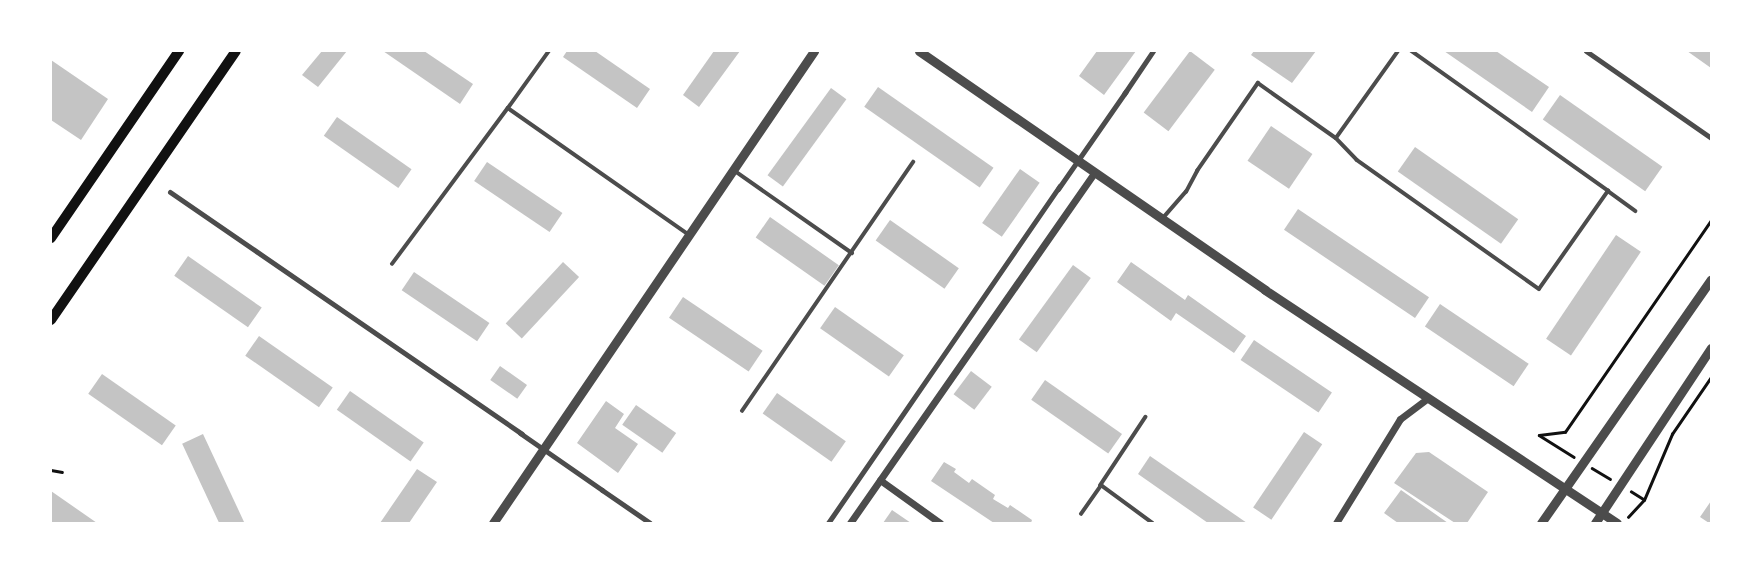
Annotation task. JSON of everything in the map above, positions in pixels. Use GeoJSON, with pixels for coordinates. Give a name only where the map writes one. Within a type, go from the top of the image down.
{"type":"FeatureCollection","features":[{"type":"Feature","properties":{"kind":"main road"},"geometry":{"type":"LineString","coordinates":[[51,320],[236,51]]}},
{"type":"Feature","properties":{"kind":"main road"},"geometry":{"type":"LineString","coordinates":[[51,238],[176,52]]}},
{"type":"Feature","properties":{"kind":"street"},"geometry":{"type":"LineString","coordinates":[[493,523],[735,171],[814,51]]}},
{"type":"Feature","properties":{"kind":"street"},"geometry":{"type":"LineString","coordinates":[[919,51],[1162,219],[1619,523]]}},
{"type":"Feature","properties":{"kind":"street"},"geometry":{"type":"LineString","coordinates":[[828,523],[1153,51]]}},
{"type":"Feature","properties":{"kind":"street"},"geometry":{"type":"LineString","coordinates":[[1586,51],[1711,138]]}},
{"type":"Feature","properties":{"kind":"street"},"geometry":{"type":"LineString","coordinates":[[1101,133],[1126,91]]}},
{"type":"Feature","properties":{"kind":"street"},"geometry":{"type":"LineString","coordinates":[[850,523],[1094,173]]}},
{"type":"Feature","properties":{"kind":"street"},"geometry":{"type":"LineString","coordinates":[[1029,232],[1060,186]]}},
{"type":"Feature","properties":{"kind":"street"},"geometry":{"type":"LineString","coordinates":[[170,192],[522,434]]}},
{"type":"Feature","properties":{"kind":"street"},"geometry":{"type":"LineString","coordinates":[[1541,523],[1711,279]]}},
{"type":"Feature","properties":{"kind":"street"},"geometry":{"type":"LineString","coordinates":[[1595,523],[1711,348]]}},
{"type":"Feature","properties":{"kind":"street"},"geometry":{"type":"LineString","coordinates":[[463,393],[650,523]]}},
{"type":"Feature","properties":{"kind":"street"},"geometry":{"type":"LineString","coordinates":[[1336,523],[1400,419],[1428,398]]}},
{"type":"Feature","properties":{"kind":"street"},"geometry":{"type":"LineString","coordinates":[[561,464],[602,490]]}},
{"type":"Feature","properties":{"kind":"street"},"geometry":{"type":"LineString","coordinates":[[880,480],[940,523]]}},
{"type":"Feature","properties":{"kind":"lane"},"geometry":{"type":"LineString","coordinates":[[392,264],[549,51]]}},
{"type":"Feature","properties":{"kind":"lane"},"geometry":{"type":"LineString","coordinates":[[1336,138],[1398,51]]}},
{"type":"Feature","properties":{"kind":"lane"},"geometry":{"type":"LineString","coordinates":[[1411,51],[1636,211]]}},
{"type":"Feature","properties":{"kind":"lane"},"geometry":{"type":"LineString","coordinates":[[1162,219],[1186,191],[1196,171],[1258,83],[1336,138],[1357,160],[1539,289],[1608,191]]}},
{"type":"Feature","properties":{"kind":"lane"},"geometry":{"type":"LineString","coordinates":[[508,108],[690,235]]}},
{"type":"Feature","properties":{"kind":"lane"},"geometry":{"type":"LineString","coordinates":[[742,411],[913,162]]}},
{"type":"Feature","properties":{"kind":"lane"},"geometry":{"type":"LineString","coordinates":[[735,171],[852,253]]}},
{"type":"Feature","properties":{"kind":"lane"},"geometry":{"type":"LineString","coordinates":[[1081,514],[1146,417]]}},
{"type":"Feature","properties":{"kind":"lane"},"geometry":{"type":"LineString","coordinates":[[1101,485],[1153,523]]}},
{"type":"Feature","properties":{"kind":"path"},"geometry":{"type":"LineString","coordinates":[[1644,500],[1538,435],[1565,432],[1711,220]]}},
{"type":"Feature","properties":{"kind":"path"},"geometry":{"type":"LineString","coordinates":[[1619,523],[1644,500],[1672,434],[1711,377]]}},
{"type":"Feature","properties":{"kind":"path"},"geometry":{"type":"LineString","coordinates":[[51,470],[62,472]]}},
{"type":"Feature","properties":{"kind":"building"},"geometry":{"type":"Polygon","coordinates":[[[322,51],[347,51],[318,87],[302,75],[322,51]]]}},
{"type":"Feature","properties":{"kind":"building"},"geometry":{"type":"Polygon","coordinates":[[[383,51],[424,51],[473,84],[460,104],[383,51]]]}},
{"type":"Feature","properties":{"kind":"building"},"geometry":{"type":"Polygon","coordinates":[[[567,51],[595,51],[650,89],[637,108],[563,57],[567,51]]]}},
{"type":"Feature","properties":{"kind":"building"},"geometry":{"type":"Polygon","coordinates":[[[714,51],[740,51],[699,107],[683,95],[714,51]]]}},
{"type":"Feature","properties":{"kind":"building"},"geometry":{"type":"Polygon","coordinates":[[[1097,51],[1136,51],[1104,95],[1079,76],[1097,51]]]}},
{"type":"Feature","properties":{"kind":"building"},"geometry":{"type":"Polygon","coordinates":[[[1190,51],[1215,70],[1168,131],[1144,112],[1190,51]]]}},
{"type":"Feature","properties":{"kind":"building"},"geometry":{"type":"Polygon","coordinates":[[[1254,51],[1316,51],[1292,83],[1251,55],[1254,51]]]}},
{"type":"Feature","properties":{"kind":"building"},"geometry":{"type":"Polygon","coordinates":[[[1444,51],[1496,51],[1549,87],[1532,112],[1444,51]]]}},
{"type":"Feature","properties":{"kind":"building"},"geometry":{"type":"Polygon","coordinates":[[[1687,51],[1711,51],[1711,68],[1687,51]]]}},
{"type":"Feature","properties":{"kind":"building"},"geometry":{"type":"Polygon","coordinates":[[[51,60],[108,99],[81,140],[51,120],[51,60]]]}},
{"type":"Feature","properties":{"kind":"building"},"geometry":{"type":"Polygon","coordinates":[[[878,87],[994,168],[980,188],[864,107],[878,87]]]}},
{"type":"Feature","properties":{"kind":"building"},"geometry":{"type":"Polygon","coordinates":[[[831,88],[846,99],[783,187],[768,175],[831,88]]]}},
{"type":"Feature","properties":{"kind":"building"},"geometry":{"type":"Polygon","coordinates":[[[1560,95],[1662,167],[1645,191],[1543,120],[1560,95]]]}},
{"type":"Feature","properties":{"kind":"building"},"geometry":{"type":"Polygon","coordinates":[[[337,117],[412,169],[398,188],[324,136],[337,117]]]}},
{"type":"Feature","properties":{"kind":"building"},"geometry":{"type":"Polygon","coordinates":[[[1271,126],[1312,154],[1289,189],[1248,161],[1271,126]]]}},
{"type":"Feature","properties":{"kind":"building"},"geometry":{"type":"Polygon","coordinates":[[[1415,147],[1518,219],[1501,244],[1398,172],[1415,147]]]}},
{"type":"Feature","properties":{"kind":"building"},"geometry":{"type":"Polygon","coordinates":[[[487,162],[562,213],[550,232],[474,181],[487,162]]]}},
{"type":"Feature","properties":{"kind":"building"},"geometry":{"type":"Polygon","coordinates":[[[1020,169],[1040,183],[1002,237],[982,223],[1020,169]]]}},
{"type":"Feature","properties":{"kind":"building"},"geometry":{"type":"Polygon","coordinates":[[[1298,209],[1429,297],[1415,318],[1284,230],[1298,209]]]}},
{"type":"Feature","properties":{"kind":"building"},"geometry":{"type":"Polygon","coordinates":[[[770,217],[839,265],[824,286],[756,237],[770,217]]]}},
{"type":"Feature","properties":{"kind":"building"},"geometry":{"type":"Polygon","coordinates":[[[890,220],[959,268],[944,289],[876,240],[890,220]]]}},
{"type":"Feature","properties":{"kind":"building"},"geometry":{"type":"Polygon","coordinates":[[[1616,235],[1641,252],[1571,355],[1546,339],[1616,235]]]}},
{"type":"Feature","properties":{"kind":"building"},"geometry":{"type":"Polygon","coordinates":[[[188,256],[262,308],[248,327],[174,276],[188,256]]]}},
{"type":"Feature","properties":{"kind":"building"},"geometry":{"type":"Polygon","coordinates":[[[563,262],[579,277],[522,338],[506,323],[563,262]]]}},
{"type":"Feature","properties":{"kind":"building"},"geometry":{"type":"Polygon","coordinates":[[[1131,262],[1185,300],[1188,295],[1246,336],[1234,353],[1176,313],[1171,321],[1117,282],[1131,262]]]}},
{"type":"Feature","properties":{"kind":"building"},"geometry":{"type":"Polygon","coordinates":[[[1073,265],[1091,278],[1037,352],[1019,339],[1073,265]]]}},
{"type":"Feature","properties":{"kind":"building"},"geometry":{"type":"Polygon","coordinates":[[[414,272],[489,323],[477,341],[402,290],[414,272]]]}},
{"type":"Feature","properties":{"kind":"building"},"geometry":{"type":"Polygon","coordinates":[[[683,297],[763,351],[749,371],[669,318],[683,297]]]}},
{"type":"Feature","properties":{"kind":"building"},"geometry":{"type":"Polygon","coordinates":[[[1440,304],[1529,364],[1514,386],[1425,326],[1440,304]]]}},
{"type":"Feature","properties":{"kind":"building"},"geometry":{"type":"Polygon","coordinates":[[[835,307],[904,355],[889,376],[820,328],[835,307]]]}},
{"type":"Feature","properties":{"kind":"building"},"geometry":{"type":"Polygon","coordinates":[[[259,336],[333,388],[319,407],[245,356],[259,336]]]}},
{"type":"Feature","properties":{"kind":"building"},"geometry":{"type":"Polygon","coordinates":[[[1254,340],[1332,393],[1319,412],[1241,360],[1254,340]]]}},
{"type":"Feature","properties":{"kind":"building"},"geometry":{"type":"Polygon","coordinates":[[[500,366],[527,385],[517,399],[490,380],[500,366]]]}},
{"type":"Feature","properties":{"kind":"building"},"geometry":{"type":"Polygon","coordinates":[[[971,371],[992,387],[974,410],[954,394],[971,371]]]}},
{"type":"Feature","properties":{"kind":"building"},"geometry":{"type":"Polygon","coordinates":[[[102,374],[176,426],[162,445],[88,394],[102,374]]]}},
{"type":"Feature","properties":{"kind":"building"},"geometry":{"type":"Polygon","coordinates":[[[1045,380],[1122,434],[1108,454],[1031,400],[1045,380]]]}},
{"type":"Feature","properties":{"kind":"building"},"geometry":{"type":"Polygon","coordinates":[[[350,391],[424,443],[411,461],[337,410],[350,391]]]}},
{"type":"Feature","properties":{"kind":"building"},"geometry":{"type":"Polygon","coordinates":[[[777,393],[846,441],[831,462],[763,413],[777,393]]]}},
{"type":"Feature","properties":{"kind":"building"},"geometry":{"type":"Polygon","coordinates":[[[606,401],[624,414],[615,428],[638,444],[618,473],[577,443],[606,401]]]}},
{"type":"Feature","properties":{"kind":"building"},"geometry":{"type":"Polygon","coordinates":[[[636,405],[676,433],[662,453],[622,425],[636,405]]]}},
{"type":"Feature","properties":{"kind":"building"},"geometry":{"type":"Polygon","coordinates":[[[1304,432],[1322,444],[1271,520],[1253,507],[1304,432]]]}},
{"type":"Feature","properties":{"kind":"building"},"geometry":{"type":"Polygon","coordinates":[[[203,434],[244,523],[219,523],[182,444],[203,434]]]}},
{"type":"Feature","properties":{"kind":"building"},"geometry":{"type":"Polygon","coordinates":[[[1429,452],[1488,492],[1467,523],[1455,523],[1394,483],[1416,453],[1429,452]]]}},
{"type":"Feature","properties":{"kind":"building"},"geometry":{"type":"Polygon","coordinates":[[[1150,456],[1247,523],[1208,523],[1138,474],[1150,456]]]}},
{"type":"Feature","properties":{"kind":"building"},"geometry":{"type":"Polygon","coordinates":[[[944,462],[956,469],[954,472],[969,483],[972,479],[995,495],[993,499],[1008,508],[1010,505],[1032,520],[1031,523],[994,523],[931,481],[944,462]]]}},
{"type":"Feature","properties":{"kind":"building"},"geometry":{"type":"Polygon","coordinates":[[[417,469],[437,482],[409,523],[380,523],[417,469]]]}},
{"type":"Feature","properties":{"kind":"building"},"geometry":{"type":"Polygon","coordinates":[[[1401,490],[1448,523],[1398,523],[1384,513],[1401,490]]]}},
{"type":"Feature","properties":{"kind":"building"},"geometry":{"type":"Polygon","coordinates":[[[51,491],[97,523],[51,523],[51,491]]]}},
{"type":"Feature","properties":{"kind":"building"},"geometry":{"type":"Polygon","coordinates":[[[1711,501],[1711,523],[1709,523],[1700,517],[1711,501]]]}},
{"type":"Feature","properties":{"kind":"building"},"geometry":{"type":"Polygon","coordinates":[[[892,510],[911,523],[883,523],[892,510]]]}}]}
